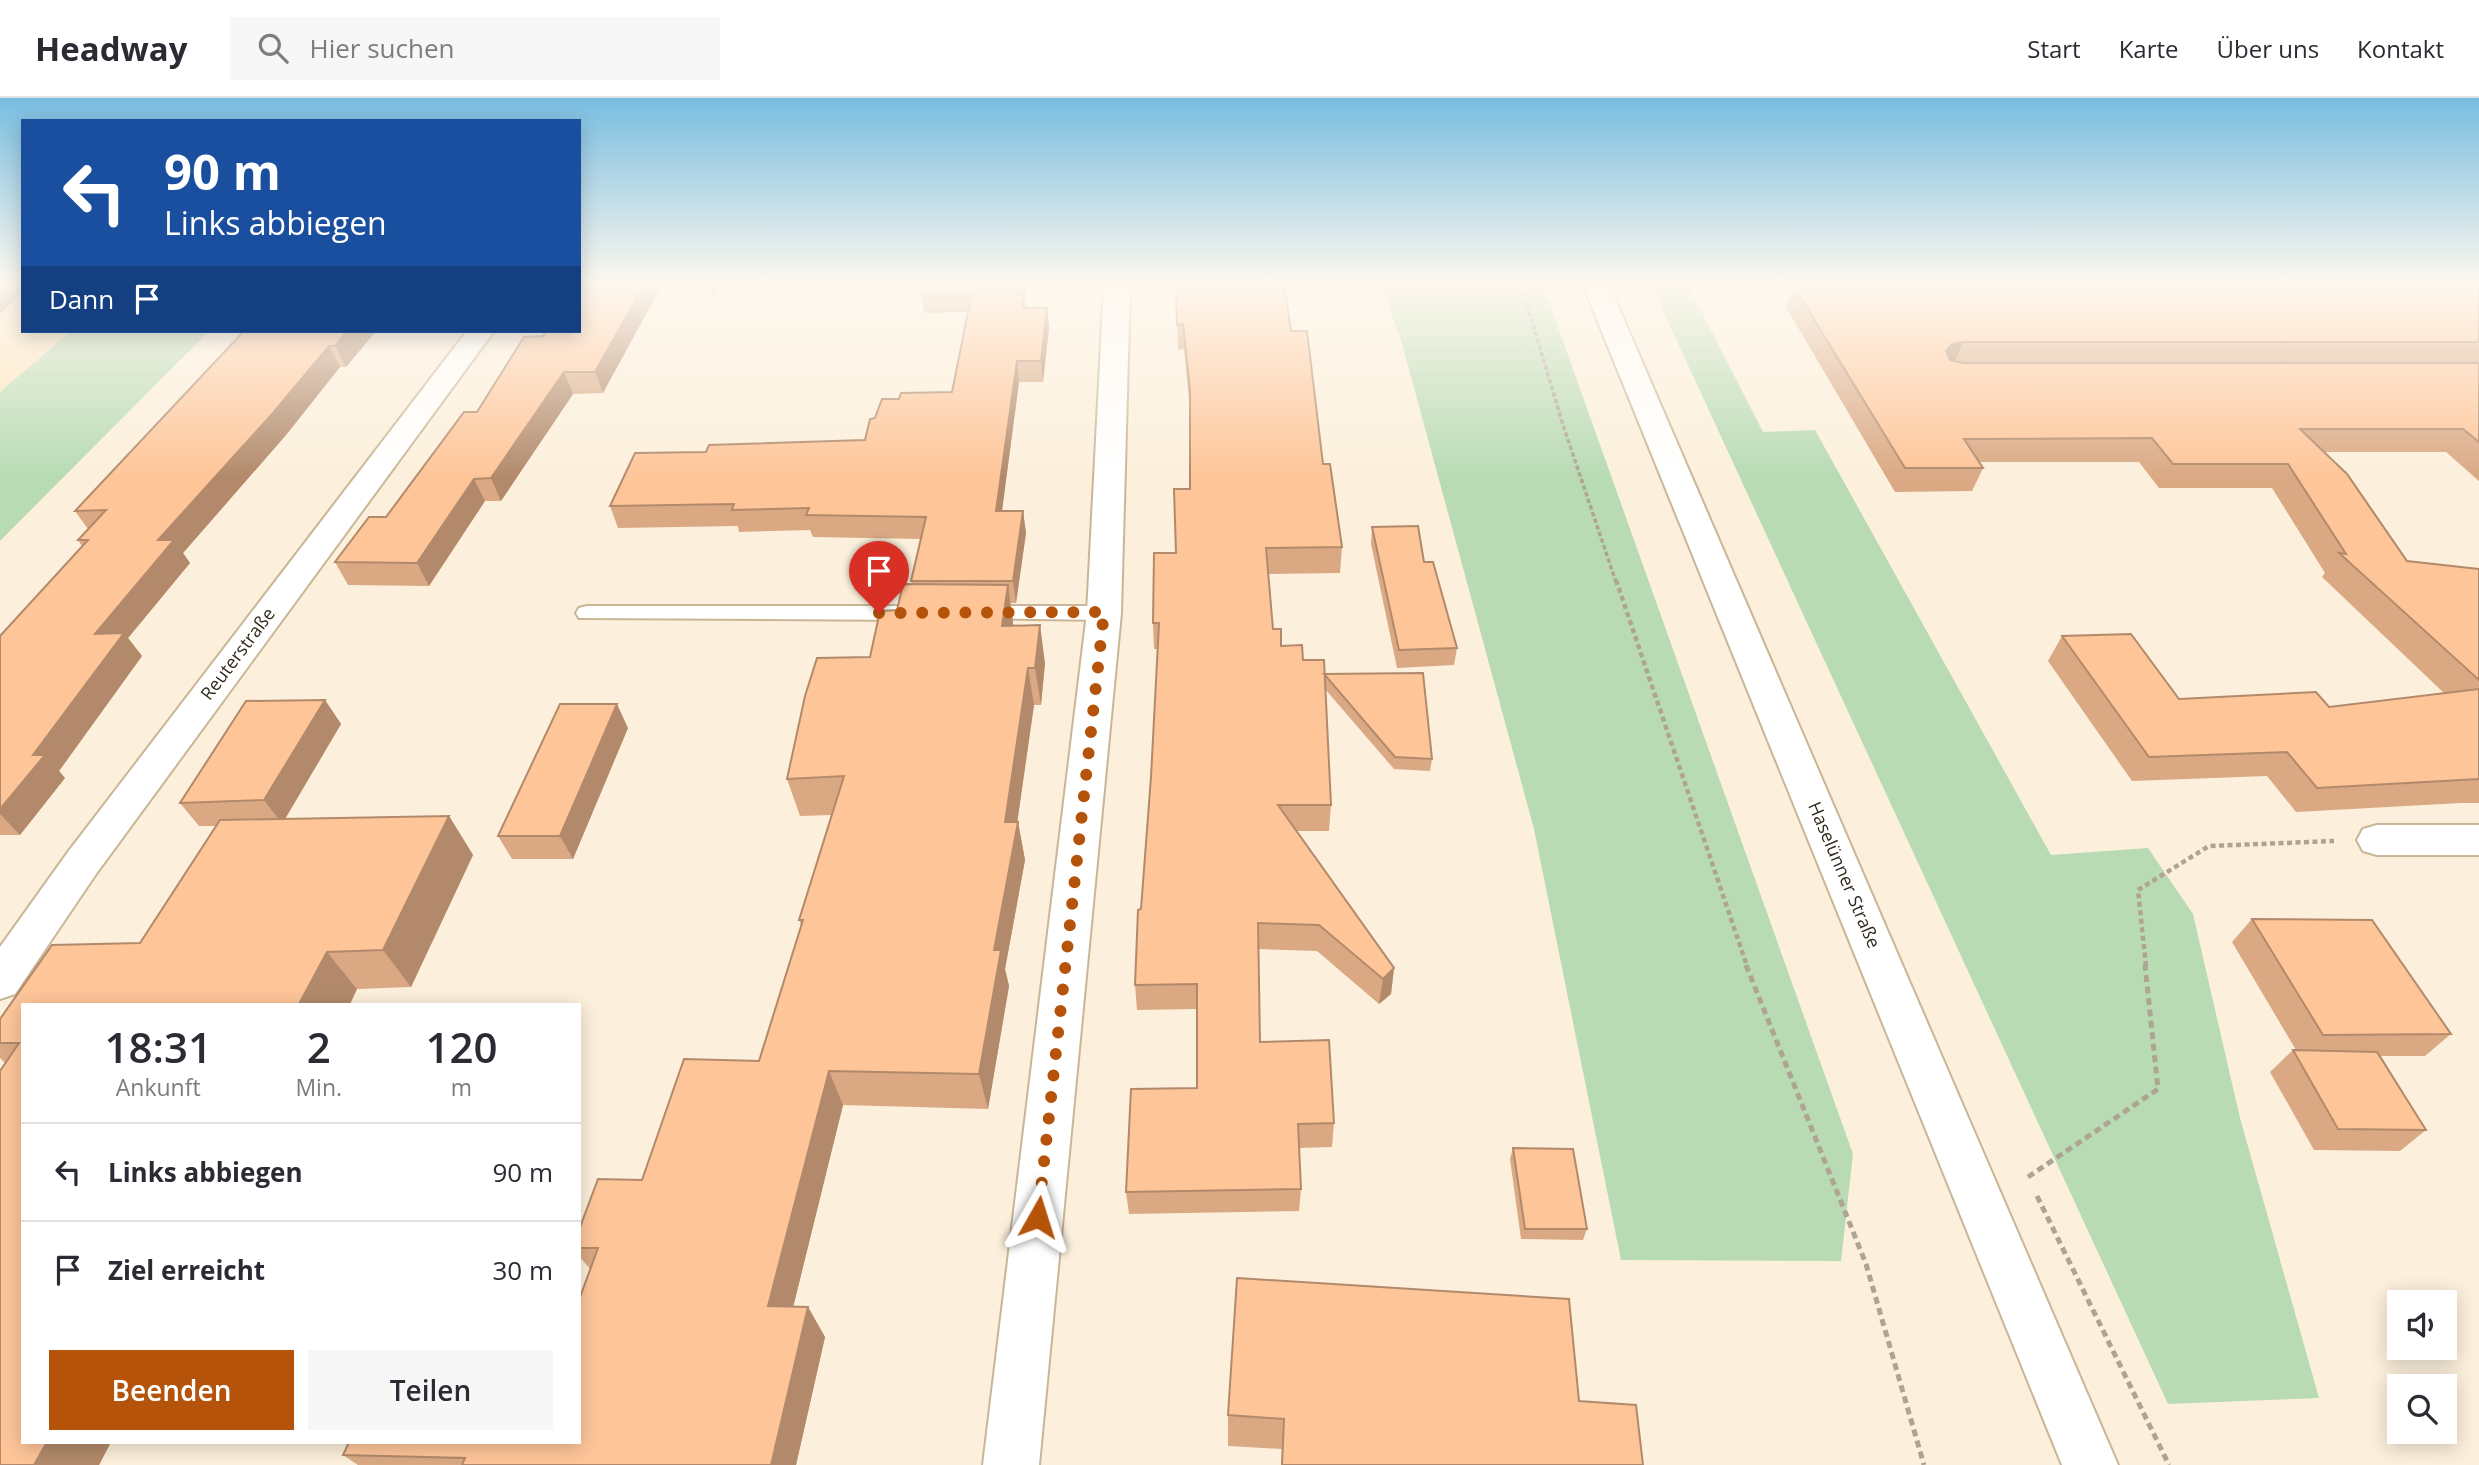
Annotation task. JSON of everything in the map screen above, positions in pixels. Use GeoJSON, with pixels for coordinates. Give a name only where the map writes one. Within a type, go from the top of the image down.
{"type":"FeatureCollection","features":[{"type":"Feature","properties":{"kind":"street","name":"Reuterstraße"},"geometry":{"type":"LineString","coordinates":[[0,981],[82,863],[468,349]]}},
{"type":"Feature","properties":{"kind":"street"},"geometry":{"type":"LineString","coordinates":[[1011,1465],[1104,612],[1114,349]]}},
{"type":"Feature","properties":{"kind":"street","name":"Haselünner Straße"},"geometry":{"type":"LineString","coordinates":[[1621,349],[1738,619],[2090,1465]]}},
{"type":"Feature","properties":{"kind":"street"},"geometry":{"type":"LineString","coordinates":[[2376,840],[2479,840]]}},
{"type":"Feature","properties":{"kind":"lane"},"geometry":{"type":"LineString","coordinates":[[956,613],[1104,612]]}},
{"type":"Feature","properties":{"kind":"lane"},"geometry":{"type":"LineString","coordinates":[[587,613],[929,613]]}},
{"type":"Feature","properties":{"kind":"path"},"geometry":{"type":"LineString","coordinates":[[1540,349],[1563,428],[1744,959],[1866,1264],[1924,1465]]}},
{"type":"Feature","properties":{"kind":"path"},"geometry":{"type":"LineString","coordinates":[[2028,1177],[2158,1089],[2138,890],[2209,846],[2376,840]]}},
{"type":"Feature","properties":{"kind":"shaded area"},"geometry":{"type":"Polygon","coordinates":[[[0,349],[50,349],[0,392],[0,349]]]}},
{"type":"Feature","properties":{"kind":"green space"},"geometry":{"type":"Polygon","coordinates":[[[50,349],[191,349],[0,541],[0,392],[50,349]]]}},
{"type":"Feature","properties":{"kind":"green space"},"geometry":{"type":"Polygon","coordinates":[[[1403,349],[1566,349],[1853,1154],[1841,1261],[1621,1260],[1534,829],[1403,349]]]}},
{"type":"Feature","properties":{"kind":"green space"},"geometry":{"type":"Polygon","coordinates":[[[1680,349],[1721,349],[1763,432],[1815,430],[2051,855],[2148,848],[2193,914],[2240,1118],[2319,1398],[2168,1404],[1680,349]]]}},
{"type":"Feature","properties":{"kind":"building"},"geometry":{"type":"Polygon","coordinates":[[[227,349],[327,349],[273,413],[158,540],[174,540],[95,634],[124,633],[33,755],[45,755],[0,809],[0,636],[88,540],[78,540],[106,510],[75,511],[227,349]]]}},
{"type":"Feature","properties":{"kind":"building"},"geometry":{"type":"Polygon","coordinates":[[[517,349],[608,349],[595,372],[564,372],[491,478],[474,479],[417,563],[335,562],[369,517],[386,517],[464,412],[477,412],[517,349]]]}},
{"type":"Feature","properties":{"kind":"building"},"geometry":{"type":"Polygon","coordinates":[[[961,349],[1042,349],[1041,361],[1017,361],[996,511],[1023,511],[1013,581],[911,581],[926,517],[806,515],[809,508],[732,510],[734,504],[610,506],[635,453],[706,452],[709,445],[865,440],[870,419],[875,418],[882,399],[899,399],[901,393],[952,392],[961,349]]]}},
{"type":"Feature","properties":{"kind":"building"},"geometry":{"type":"Polygon","coordinates":[[[1186,349],[1309,349],[1323,464],[1330,464],[1342,547],[1266,548],[1273,629],[1281,629],[1281,646],[1302,645],[1303,660],[1324,660],[1331,805],[1278,805],[1394,968],[1383,979],[1319,925],[1258,923],[1260,1042],[1329,1040],[1334,1123],[1298,1124],[1301,1189],[1126,1192],[1131,1089],[1197,1088],[1197,984],[1135,985],[1138,910],[1141,909],[1151,777],[1159,623],[1153,623],[1154,553],[1176,553],[1174,489],[1190,489],[1190,391],[1186,349]]]}},
{"type":"Feature","properties":{"kind":"building"},"geometry":{"type":"Polygon","coordinates":[[[1832,349],[1948,349],[1946,351],[1950,360],[1963,363],[2479,363],[2479,442],[2463,429],[2300,429],[2347,474],[2407,561],[2479,569],[2479,680],[2339,553],[2346,554],[2288,464],[2173,464],[2152,438],[1964,439],[1983,468],[1905,468],[1832,349]]]}},
{"type":"Feature","properties":{"kind":"building"},"geometry":{"type":"Polygon","coordinates":[[[1418,526],[1424,562],[1433,562],[1457,648],[1399,650],[1372,527],[1418,526]]]}},
{"type":"Feature","properties":{"kind":"building"},"geometry":{"type":"Polygon","coordinates":[[[903,584],[1008,585],[1002,626],[1040,625],[1035,668],[1028,668],[1005,822],[1018,822],[994,950],[1001,950],[979,1074],[829,1071],[768,1306],[808,1307],[771,1465],[462,1465],[465,1458],[343,1455],[348,1444],[581,1444],[581,1295],[598,1248],[581,1248],[581,1225],[598,1179],[642,1180],[684,1059],[759,1061],[844,776],[787,779],[805,696],[817,658],[870,657],[880,611],[897,610],[903,584]]]}},
{"type":"Feature","properties":{"kind":"building"},"geometry":{"type":"Polygon","coordinates":[[[2131,634],[2179,699],[2316,692],[2329,707],[2479,689],[2479,779],[2317,788],[2287,752],[2149,757],[2062,636],[2131,634]]]}},
{"type":"Feature","properties":{"kind":"building"},"geometry":{"type":"Polygon","coordinates":[[[1423,673],[1432,759],[1395,757],[1324,674],[1423,673]]]}},
{"type":"Feature","properties":{"kind":"building"},"geometry":{"type":"Polygon","coordinates":[[[325,700],[264,800],[180,803],[246,701],[325,700]]]}},
{"type":"Feature","properties":{"kind":"building"},"geometry":{"type":"Polygon","coordinates":[[[560,704],[617,704],[560,836],[498,836],[560,704]]]}},
{"type":"Feature","properties":{"kind":"building"},"geometry":{"type":"Polygon","coordinates":[[[449,816],[383,950],[327,952],[300,1003],[21,1003],[21,1444],[46,1444],[34,1465],[0,1465],[0,1071],[19,1043],[0,1043],[0,1019],[52,945],[140,943],[220,820],[449,816]]]}},
{"type":"Feature","properties":{"kind":"building"},"geometry":{"type":"Polygon","coordinates":[[[2252,919],[2372,920],[2451,1034],[2323,1035],[2252,919]]]}},
{"type":"Feature","properties":{"kind":"building"},"geometry":{"type":"Polygon","coordinates":[[[2293,1050],[2377,1052],[2426,1130],[2338,1129],[2293,1050]]]}},
{"type":"Feature","properties":{"kind":"building"},"geometry":{"type":"Polygon","coordinates":[[[1513,1148],[1573,1149],[1587,1229],[1525,1229],[1513,1148]]]}},
{"type":"Feature","properties":{"kind":"building"},"geometry":{"type":"Polygon","coordinates":[[[1237,1278],[1569,1299],[1579,1401],[1636,1405],[1643,1465],[1282,1465],[1284,1419],[1228,1415],[1237,1278]]]}},
{"type":"Feature","properties":{"kind":"route"},"geometry":{"type":"LineString","coordinates":[[879,613],[1104,612],[1038,1217]]}}]}
